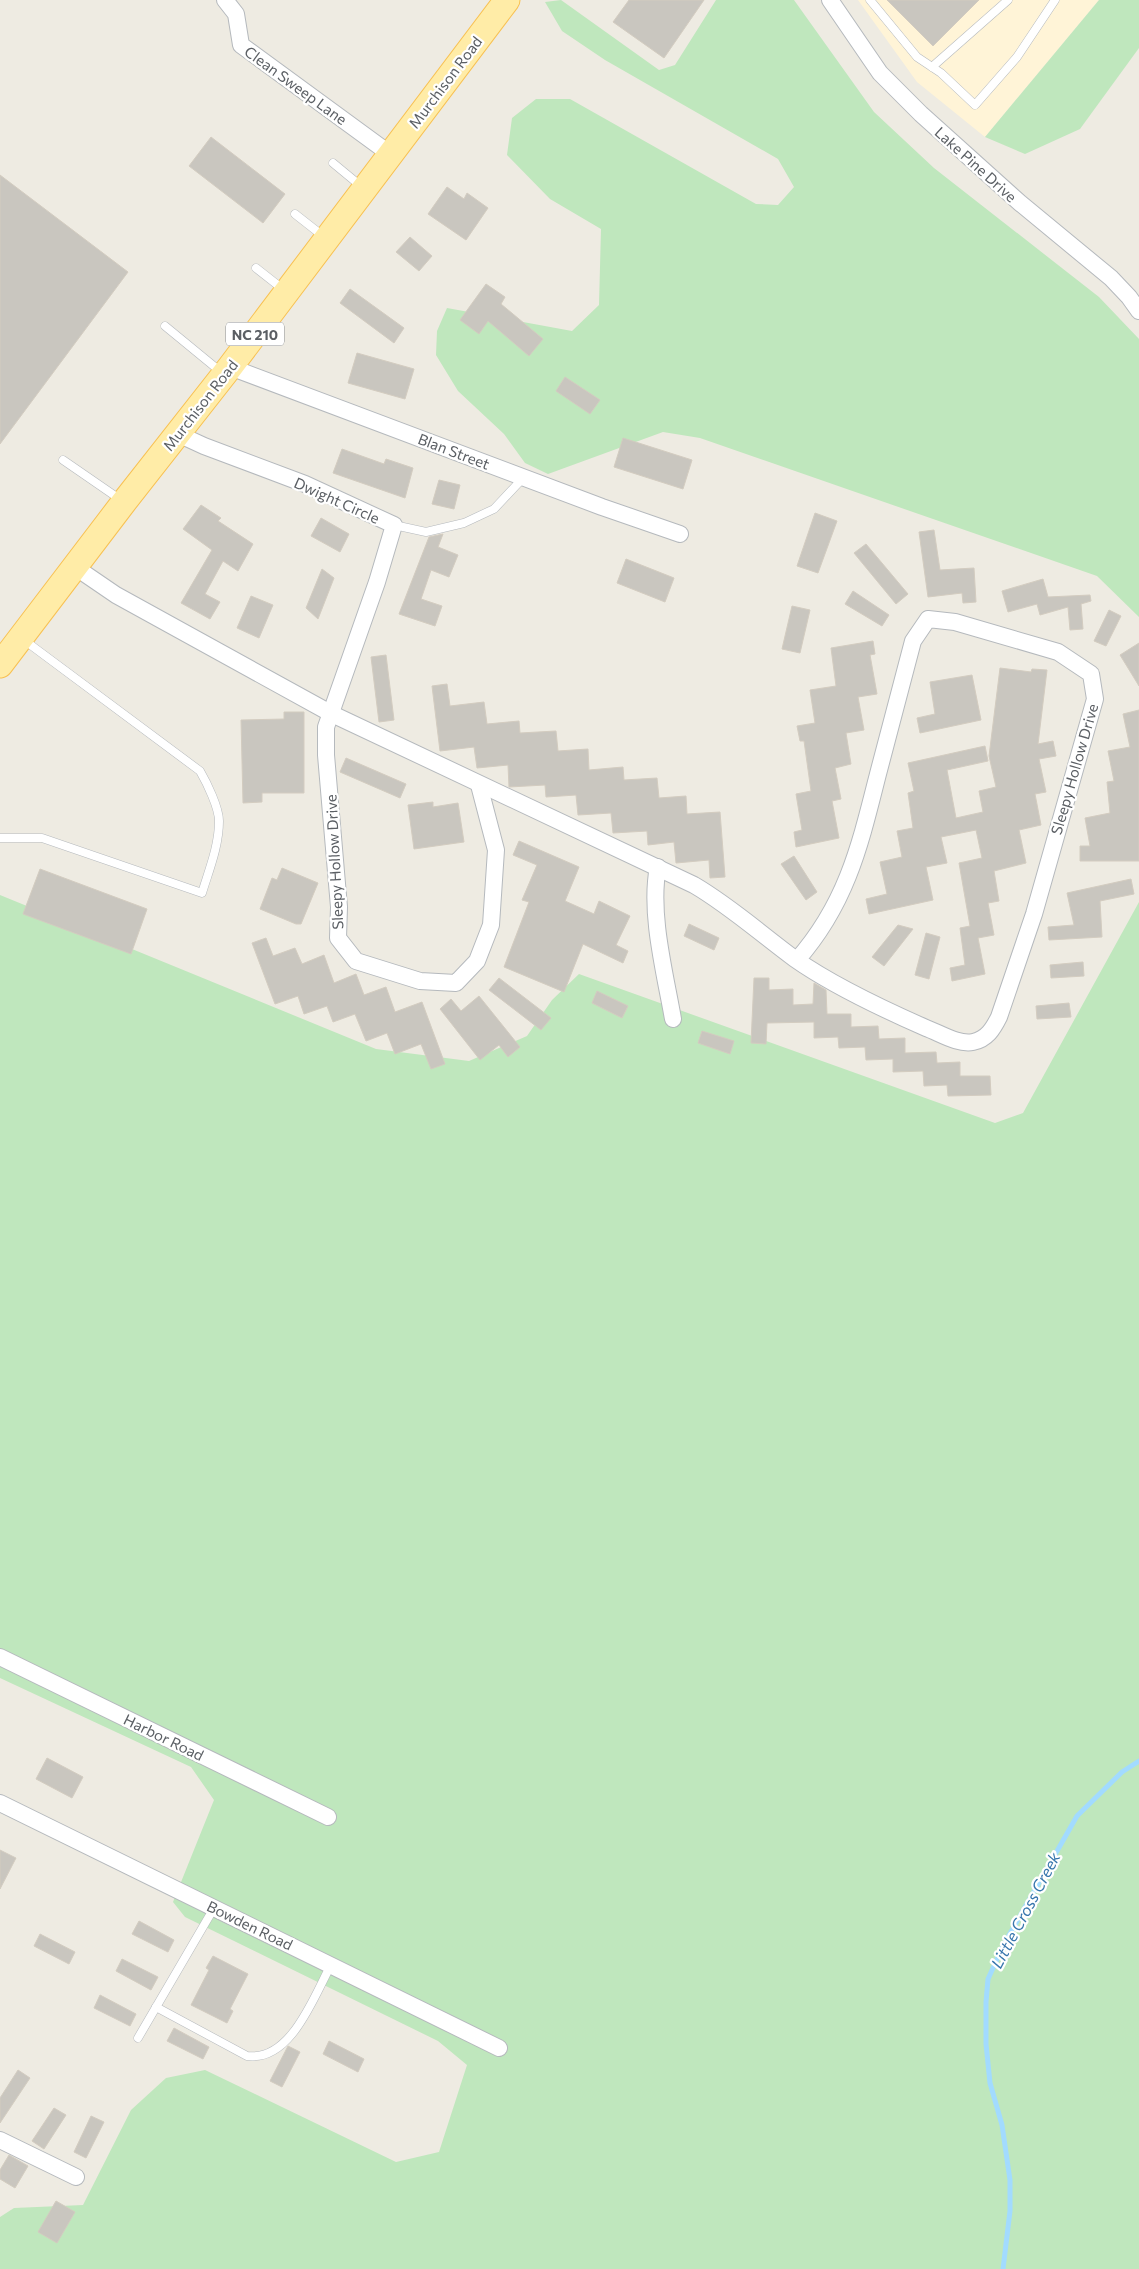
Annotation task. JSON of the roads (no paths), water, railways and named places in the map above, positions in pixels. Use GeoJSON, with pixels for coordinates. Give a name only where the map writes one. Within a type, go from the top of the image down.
{"type":"FeatureCollection","features":[{"type":"Feature","properties":{"kind":"main road","name":"Murchison Road"},"geometry":{"type":"LineString","coordinates":[[0,666],[124,502],[227,371],[507,0]]}},
{"type":"Feature","properties":{"kind":"street","name":"Clean Sweep Lane"},"geometry":{"type":"LineString","coordinates":[[225,0],[236,14],[241,45],[390,154]]}},
{"type":"Feature","properties":{"kind":"street","name":"Lake Pine Drive"},"geometry":{"type":"LineString","coordinates":[[830,0],[880,73],[921,114],[1020,204],[1111,278],[1139,311]]}},
{"type":"Feature","properties":{"kind":"street","name":"Blan Street"},"geometry":{"type":"LineString","coordinates":[[227,371],[680,534]]}},
{"type":"Feature","properties":{"kind":"street","name":"Dwight Circle"},"geometry":{"type":"LineString","coordinates":[[178,434],[212,449],[305,484],[394,524],[332,714]]}},
{"type":"Feature","properties":{"kind":"street","name":"Sleepy Hollow Drive"},"geometry":{"type":"LineString","coordinates":[[75,567],[116,595],[332,714],[479,785],[658,867],[718,899],[797,960],[894,1014],[958,1041],[971,1043],[983,1039],[991,1032],[999,1017],[1034,914],[1095,699],[1091,674],[1058,652],[955,622],[928,619],[913,641],[857,855],[838,900],[819,934],[797,960]]}},
{"type":"Feature","properties":{"kind":"street","name":"Sleepy Hollow Drive"},"geometry":{"type":"LineString","coordinates":[[332,714],[326,727],[326,755],[339,907],[338,938],[356,962],[420,982],[456,983],[476,961],[491,925],[496,850],[479,785]]}},
{"type":"Feature","properties":{"kind":"street"},"geometry":{"type":"LineString","coordinates":[[658,867],[655,883],[656,913],[673,1019]]}},
{"type":"Feature","properties":{"kind":"street","name":"Harbor Road"},"geometry":{"type":"LineString","coordinates":[[0,1657],[328,1817]]}},
{"type":"Feature","properties":{"kind":"street","name":"Bowden Road"},"geometry":{"type":"LineString","coordinates":[[0,1803],[499,2048]]}},
{"type":"Feature","properties":{"kind":"street"},"geometry":{"type":"LineString","coordinates":[[0,2140],[76,2177]]}},
{"type":"Feature","properties":{"kind":"lane"},"geometry":{"type":"LineString","coordinates":[[870,0],[917,57],[941,73],[974,105],[1017,57],[1055,0]]}},
{"type":"Feature","properties":{"kind":"lane"},"geometry":{"type":"LineString","coordinates":[[932,67],[1008,0]]}},
{"type":"Feature","properties":{"kind":"lane"},"geometry":{"type":"LineString","coordinates":[[333,163],[364,189]]}},
{"type":"Feature","properties":{"kind":"lane"},"geometry":{"type":"LineString","coordinates":[[295,214],[326,239]]}},
{"type":"Feature","properties":{"kind":"lane"},"geometry":{"type":"LineString","coordinates":[[256,268],[286,292]]}},
{"type":"Feature","properties":{"kind":"lane"},"geometry":{"type":"LineString","coordinates":[[164,326],[227,371]]}},
{"type":"Feature","properties":{"kind":"lane"},"geometry":{"type":"LineString","coordinates":[[63,460],[124,502]]}},
{"type":"Feature","properties":{"kind":"lane"},"geometry":{"type":"LineString","coordinates":[[394,524],[426,532],[464,523],[494,509],[524,477]]}},
{"type":"Feature","properties":{"kind":"lane"},"geometry":{"type":"LineString","coordinates":[[0,838],[42,838],[202,894],[216,850],[219,820],[207,784],[200,771],[20,638]]}},
{"type":"Feature","properties":{"kind":"lane"},"geometry":{"type":"LineString","coordinates":[[138,2038],[214,1907]]}},
{"type":"Feature","properties":{"kind":"lane"},"geometry":{"type":"LineString","coordinates":[[156,2007],[247,2056],[255,2057],[276,2049],[296,2030],[331,1965]]}},
{"type":"Feature","properties":{"kind":"waterway","name":"Little Cross Creek"},"geometry":{"type":"LineString","coordinates":[[1003,2269],[1010,2211],[1010,2180],[1002,2125],[990,2083],[986,2044],[988,1979],[1004,1944],[1077,1816],[1122,1772],[1139,1761]]}}]}
